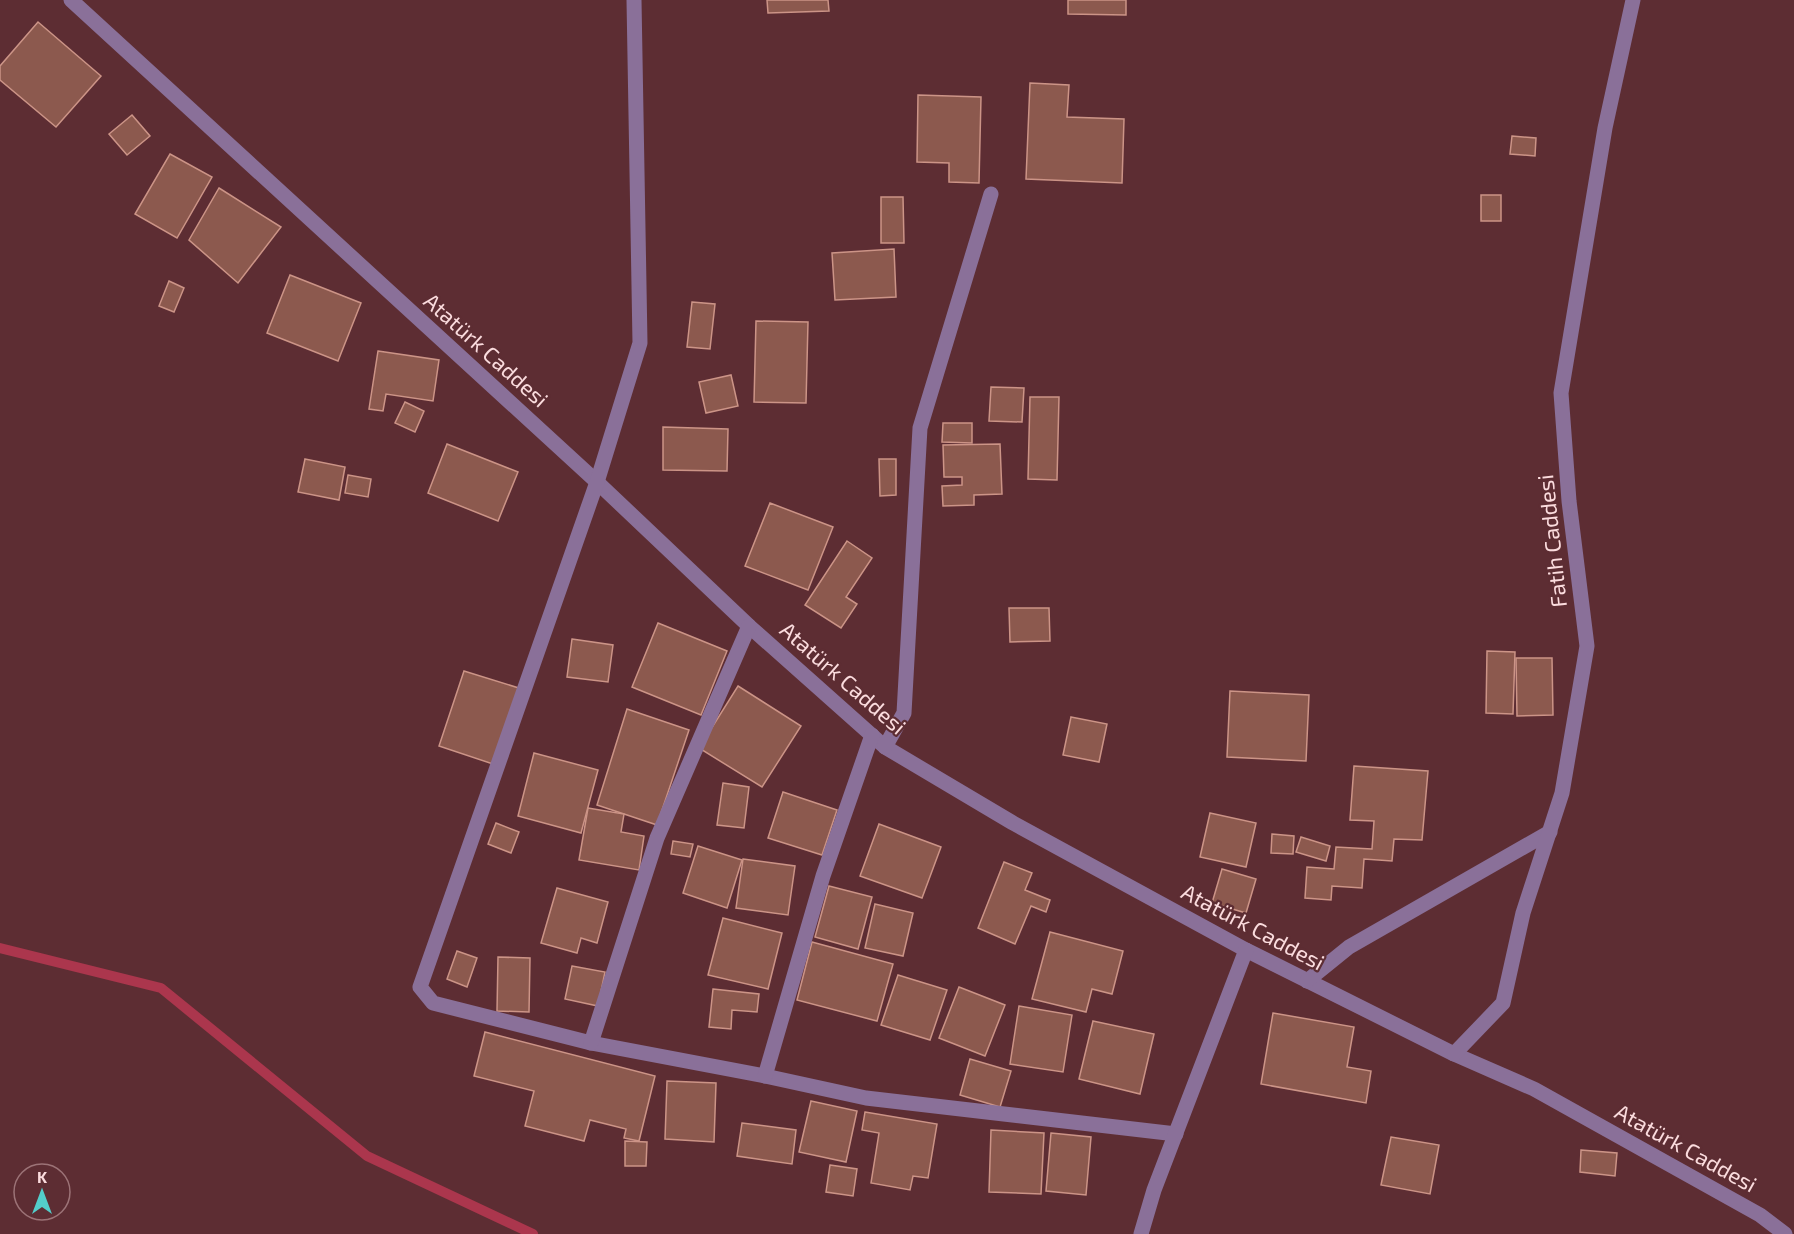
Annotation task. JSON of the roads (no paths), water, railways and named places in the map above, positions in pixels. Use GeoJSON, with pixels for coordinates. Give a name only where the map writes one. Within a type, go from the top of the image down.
{"type":"FeatureCollection","features":[{"type":"Feature","properties":{"kind":"street","name":"Atatürk Caddesi"},"geometry":{"type":"LineString","coordinates":[[71,0],[597,482],[749,626],[885,747],[1013,823],[1246,950],[1454,1054],[1534,1089],[1760,1215],[1785,1234]]}},
{"type":"Feature","properties":{"kind":"street"},"geometry":{"type":"LineString","coordinates":[[634,0],[640,343],[597,482],[420,987],[433,1003],[591,1043],[866,1098],[1176,1134]]}},
{"type":"Feature","properties":{"kind":"street","name":"Fatih Caddesi"},"geometry":{"type":"LineString","coordinates":[[1454,1054],[1503,1003],[1523,913],[1562,793],[1587,646],[1569,501],[1561,393],[1605,128],[1633,0]]}},
{"type":"Feature","properties":{"kind":"street"},"geometry":{"type":"LineString","coordinates":[[885,747],[904,713],[920,428],[991,194]]}},
{"type":"Feature","properties":{"kind":"street"},"geometry":{"type":"LineString","coordinates":[[591,1043],[657,838],[749,626]]}},
{"type":"Feature","properties":{"kind":"street"},"geometry":{"type":"LineString","coordinates":[[765,1076],[823,876],[872,735]]}},
{"type":"Feature","properties":{"kind":"street"},"geometry":{"type":"LineString","coordinates":[[1307,981],[1349,946],[1550,832]]}},
{"type":"Feature","properties":{"kind":"street"},"geometry":{"type":"LineString","coordinates":[[1141,1234],[1154,1190],[1246,950]]}},
{"type":"Feature","properties":{"kind":"waterway"},"geometry":{"type":"LineString","coordinates":[[0,948],[161,988],[367,1156],[533,1234]]}}]}
